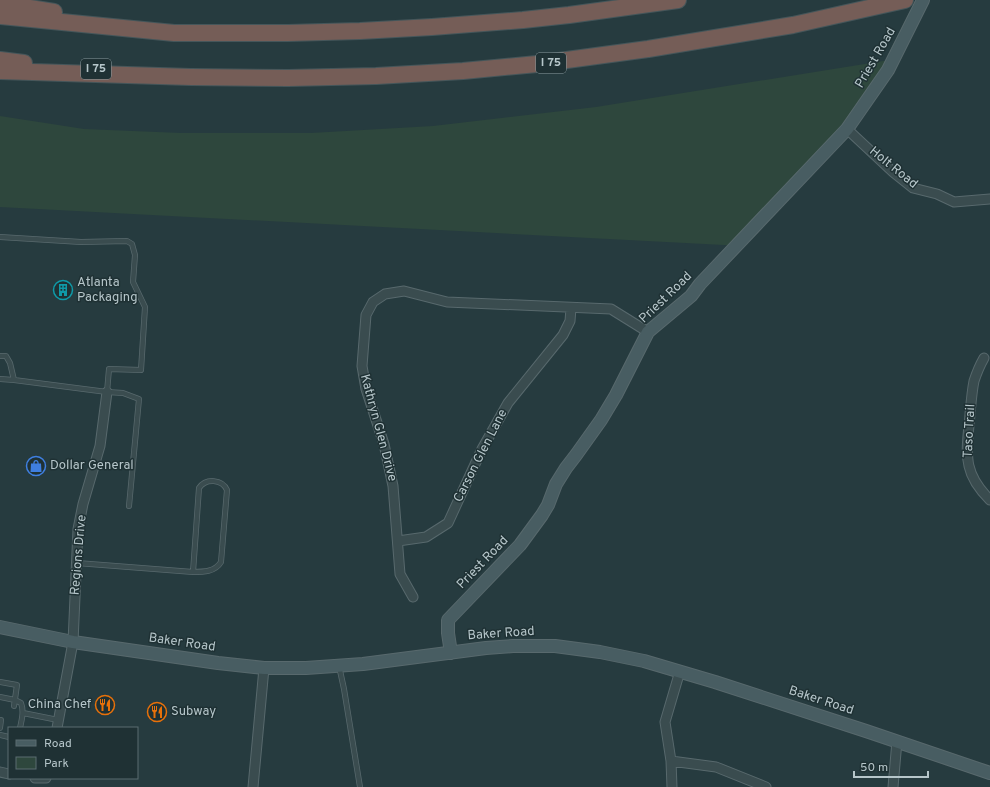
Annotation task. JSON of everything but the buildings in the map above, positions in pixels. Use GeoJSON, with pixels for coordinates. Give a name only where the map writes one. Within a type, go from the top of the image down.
{"type":"FeatureCollection","features":[{"type":"Feature","properties":{"kind":"highway"},"geometry":{"type":"LineString","coordinates":[[0,16],[174,33],[288,33],[360,31],[524,20],[678,0]]}},
{"type":"Feature","properties":{"kind":"highway","name":"I 75"},"geometry":{"type":"LineString","coordinates":[[0,60],[192,77],[288,78],[376,76],[463,71],[537,64],[648,49],[793,25],[905,0]]}},
{"type":"Feature","properties":{"kind":"highway"},"geometry":{"type":"LineString","coordinates":[[0,3],[174,33]]}},
{"type":"Feature","properties":{"kind":"highway"},"geometry":{"type":"LineString","coordinates":[[0,71],[192,77]]}},
{"type":"Feature","properties":{"kind":"main road","name":"Priest Road"},"geometry":{"type":"LineString","coordinates":[[451,653],[448,620],[520,545],[542,516],[556,484],[601,420],[616,395],[648,332],[691,296],[700,284],[847,129],[888,70],[924,0]]}},
{"type":"Feature","properties":{"kind":"main road","name":"Baker Road"},"geometry":{"type":"LineString","coordinates":[[0,628],[73,642],[210,662],[264,668],[306,668],[363,664],[486,648],[514,646],[555,646],[600,652],[644,661],[680,671],[990,772]]}},
{"type":"Feature","properties":{"kind":"street","name":"Holt Road"},"geometry":{"type":"LineString","coordinates":[[847,129],[893,172],[913,188],[937,194],[954,202],[990,199]]}},
{"type":"Feature","properties":{"kind":"street","name":"Kathryn Glen Drive"},"geometry":{"type":"LineString","coordinates":[[413,597],[400,574],[393,486],[384,444],[366,389],[362,366],[366,314],[373,302],[385,294],[404,291],[447,302],[611,309],[648,332]]}},
{"type":"Feature","properties":{"kind":"street","name":"Carson Glen Lane"},"geometry":{"type":"LineString","coordinates":[[398,541],[426,537],[448,523],[482,449],[508,403],[563,335],[570,321],[571,308]]}},
{"type":"Feature","properties":{"kind":"street","name":"Taso Trail"},"geometry":{"type":"LineString","coordinates":[[984,358],[976,376],[972,392],[968,457],[969,466],[979,489],[990,500]]}},
{"type":"Feature","properties":{"kind":"street","name":"Regions Drive"},"geometry":{"type":"LineString","coordinates":[[58,724],[73,642],[78,529],[100,446],[107,392]]}},
{"type":"Feature","properties":{"kind":"street"},"geometry":{"type":"LineString","coordinates":[[253,787],[264,668]]}},
{"type":"Feature","properties":{"kind":"street"},"geometry":{"type":"LineString","coordinates":[[672,787],[671,761],[665,722],[680,671]]}},
{"type":"Feature","properties":{"kind":"street"},"geometry":{"type":"LineString","coordinates":[[893,787],[897,741]]}},
{"type":"Feature","properties":{"kind":"street"},"geometry":{"type":"LineString","coordinates":[[671,761],[716,767],[766,787]]}},
{"type":"Feature","properties":{"kind":"lane"},"geometry":{"type":"LineString","coordinates":[[0,237],[81,242],[127,241],[132,244],[135,255],[133,282],[145,307],[141,370],[109,369],[107,392]]}},
{"type":"Feature","properties":{"kind":"lane"},"geometry":{"type":"LineString","coordinates":[[0,356],[6,356],[10,363],[14,380]]}},
{"type":"Feature","properties":{"kind":"lane"},"geometry":{"type":"LineString","coordinates":[[0,379],[123,393],[139,399],[129,506]]}},
{"type":"Feature","properties":{"kind":"lane"},"geometry":{"type":"LineString","coordinates":[[77,563],[192,572],[202,572],[216,568],[221,562],[227,490],[226,487],[219,482],[205,482],[199,488],[192,572]]}},
{"type":"Feature","properties":{"kind":"lane"},"geometry":{"type":"LineString","coordinates":[[339,666],[360,787]]}},
{"type":"Feature","properties":{"kind":"lane"},"geometry":{"type":"LineString","coordinates":[[0,682],[17,685],[14,706]]}},
{"type":"Feature","properties":{"kind":"lane"},"geometry":{"type":"LineString","coordinates":[[4,705],[2,698],[15,700],[21,703],[23,713],[20,727]]}},
{"type":"Feature","properties":{"kind":"lane"},"geometry":{"type":"LineString","coordinates":[[23,713],[58,724]]}},
{"type":"Feature","properties":{"kind":"lane"},"geometry":{"type":"LineString","coordinates":[[0,728],[1,720]]}},
{"type":"Feature","properties":{"kind":"green space"},"geometry":{"type":"Polygon","coordinates":[[[902,58],[743,246],[0,207],[0,116],[84,129],[181,133],[311,133],[433,126],[596,107],[902,58]]]}},
{"type":"Feature","properties":{"kind":"place","name":"Atlanta Packaging"},"geometry":{"type":"Point","coordinates":[63,290]}},
{"type":"Feature","properties":{"kind":"place","name":"Dollar General"},"geometry":{"type":"Point","coordinates":[36,466]}},
{"type":"Feature","properties":{"kind":"place","name":"China Chef"},"geometry":{"type":"Point","coordinates":[105,705]}},
{"type":"Feature","properties":{"kind":"place","name":"Subway"},"geometry":{"type":"Point","coordinates":[157,712]}}]}
